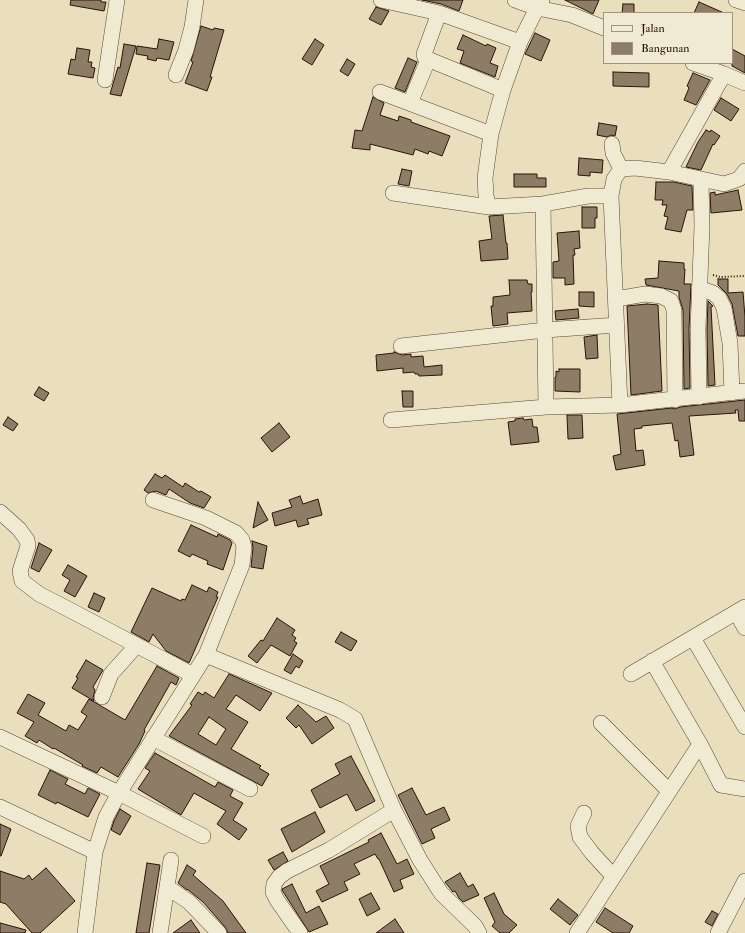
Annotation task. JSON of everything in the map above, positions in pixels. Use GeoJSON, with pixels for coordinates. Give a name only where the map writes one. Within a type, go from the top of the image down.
{"type":"FeatureCollection","features":[{"type":"Feature","properties":{"kind":"street"},"geometry":{"type":"LineString","coordinates":[[105,80],[117,0]]}},
{"type":"Feature","properties":{"kind":"street"},"geometry":{"type":"LineString","coordinates":[[176,75],[186,50],[192,27],[196,0]]}},
{"type":"Feature","properties":{"kind":"street"},"geometry":{"type":"LineString","coordinates":[[381,0],[439,13],[520,42]]}},
{"type":"Feature","properties":{"kind":"street"},"geometry":{"type":"LineString","coordinates":[[515,0],[539,4],[603,28]]}},
{"type":"Feature","properties":{"kind":"street"},"geometry":{"type":"LineString","coordinates":[[736,0],[745,3]]}},
{"type":"Feature","properties":{"kind":"street"},"geometry":{"type":"LineString","coordinates":[[489,207],[486,196],[485,178],[491,134],[503,90],[520,42],[539,4]]}},
{"type":"Feature","properties":{"kind":"street"},"geometry":{"type":"LineString","coordinates":[[439,13],[424,54],[425,58],[503,90]]}},
{"type":"Feature","properties":{"kind":"street"},"geometry":{"type":"LineString","coordinates":[[410,103],[428,60]]}},
{"type":"Feature","properties":{"kind":"street"},"geometry":{"type":"LineString","coordinates":[[696,64],[745,83]]}},
{"type":"Feature","properties":{"kind":"street"},"geometry":{"type":"LineString","coordinates":[[670,172],[724,74]]}},
{"type":"Feature","properties":{"kind":"street"},"geometry":{"type":"LineString","coordinates":[[380,92],[491,134]]}},
{"type":"Feature","properties":{"kind":"street"},"geometry":{"type":"LineString","coordinates":[[612,144],[621,169]]}},
{"type":"Feature","properties":{"kind":"street"},"geometry":{"type":"LineString","coordinates":[[621,169],[635,168],[670,172],[724,184],[739,179],[745,171]]}},
{"type":"Feature","properties":{"kind":"street"},"geometry":{"type":"LineString","coordinates":[[620,405],[611,196],[614,179],[621,169]]}},
{"type":"Feature","properties":{"kind":"street"},"geometry":{"type":"LineString","coordinates":[[699,397],[698,329],[702,226],[701,179]]}},
{"type":"Feature","properties":{"kind":"street"},"geometry":{"type":"LineString","coordinates":[[393,193],[489,207],[543,204],[588,196],[611,196]]}},
{"type":"Feature","properties":{"kind":"street"},"geometry":{"type":"LineString","coordinates":[[543,204],[546,407]]}},
{"type":"Feature","properties":{"kind":"street"},"geometry":{"type":"LineString","coordinates":[[390,420],[546,407],[620,405],[738,392],[724,308],[719,298],[713,293],[699,288]]}},
{"type":"Feature","properties":{"kind":"street"},"geometry":{"type":"LineString","coordinates":[[616,299],[645,294],[661,296],[671,301],[674,310],[675,400]]}},
{"type":"Feature","properties":{"kind":"street"},"geometry":{"type":"LineString","coordinates":[[401,346],[545,330],[617,325]]}},
{"type":"Feature","properties":{"kind":"street"},"geometry":{"type":"LineString","coordinates":[[85,933],[95,852],[106,818],[119,793],[206,655],[242,565],[244,547],[242,540],[236,533],[206,518],[153,500]]}},
{"type":"Feature","properties":{"kind":"street"},"geometry":{"type":"LineString","coordinates":[[0,512],[19,529],[27,540],[28,546],[20,572],[22,581],[39,594],[193,675]]}},
{"type":"Feature","properties":{"kind":"street"},"geometry":{"type":"LineString","coordinates":[[631,674],[740,610],[745,628]]}},
{"type":"Feature","properties":{"kind":"street"},"geometry":{"type":"LineString","coordinates":[[693,638],[745,727]]}},
{"type":"Feature","properties":{"kind":"street"},"geometry":{"type":"LineString","coordinates":[[102,697],[111,674],[136,646]]}},
{"type":"Feature","properties":{"kind":"street"},"geometry":{"type":"LineString","coordinates":[[206,655],[352,716],[357,722],[394,810],[420,860],[441,893],[475,926],[480,933]]}},
{"type":"Feature","properties":{"kind":"street"},"geometry":{"type":"LineString","coordinates":[[652,661],[700,744],[720,785],[745,789]]}},
{"type":"Feature","properties":{"kind":"street"},"geometry":{"type":"LineString","coordinates":[[601,723],[669,791]]}},
{"type":"Feature","properties":{"kind":"street"},"geometry":{"type":"LineString","coordinates":[[0,737],[119,793],[203,836]]}},
{"type":"Feature","properties":{"kind":"street"},"geometry":{"type":"LineString","coordinates":[[154,738],[250,789]]}},
{"type":"Feature","properties":{"kind":"street"},"geometry":{"type":"LineString","coordinates":[[577,933],[700,744]]}},
{"type":"Feature","properties":{"kind":"street"},"geometry":{"type":"LineString","coordinates":[[0,807],[95,852]]}},
{"type":"Feature","properties":{"kind":"street"},"geometry":{"type":"LineString","coordinates":[[300,933],[277,900],[273,892],[274,884],[287,871],[329,850],[394,810]]}},
{"type":"Feature","properties":{"kind":"street"},"geometry":{"type":"LineString","coordinates":[[584,813],[578,826],[580,837],[613,876]]}},
{"type":"Feature","properties":{"kind":"street"},"geometry":{"type":"LineString","coordinates":[[160,933],[171,860]]}},
{"type":"Feature","properties":{"kind":"street"},"geometry":{"type":"LineString","coordinates":[[718,933],[745,881]]}},
{"type":"Feature","properties":{"kind":"street"},"geometry":{"type":"LineString","coordinates":[[167,887],[189,902],[219,933]]}},
{"type":"Feature","properties":{"kind":"path"},"geometry":{"type":"LineString","coordinates":[[700,273],[720,277],[745,276]]}},
{"type":"Feature","properties":{"kind":"building"},"geometry":{"type":"Polygon","coordinates":[[[71,0],[101,0],[101,2],[106,2],[104,11],[70,5],[71,0]]]}},
{"type":"Feature","properties":{"kind":"building"},"geometry":{"type":"Polygon","coordinates":[[[422,0],[463,0],[459,11],[441,4],[422,0]]]}},
{"type":"Feature","properties":{"kind":"building"},"geometry":{"type":"Polygon","coordinates":[[[565,0],[599,0],[593,14],[565,0]]]}},
{"type":"Feature","properties":{"kind":"building"},"geometry":{"type":"Polygon","coordinates":[[[699,2],[722,12],[694,12],[699,2]]]}},
{"type":"Feature","properties":{"kind":"building"},"geometry":{"type":"Polygon","coordinates":[[[623,4],[634,4],[634,12],[622,12],[623,4]]]}},
{"type":"Feature","properties":{"kind":"building"},"geometry":{"type":"Polygon","coordinates":[[[376,7],[389,11],[381,25],[369,19],[376,7]]]}},
{"type":"Feature","properties":{"kind":"building"},"geometry":{"type":"Polygon","coordinates":[[[201,26],[213,30],[214,28],[224,30],[207,91],[185,83],[193,62],[191,61],[201,26]]]}},
{"type":"Feature","properties":{"kind":"building"},"geometry":{"type":"Polygon","coordinates":[[[535,33],[550,40],[541,61],[525,54],[535,33]]]}},
{"type":"Feature","properties":{"kind":"building"},"geometry":{"type":"Polygon","coordinates":[[[463,35],[486,46],[487,44],[496,48],[490,63],[498,66],[495,77],[460,63],[464,51],[457,49],[463,35]]]}},
{"type":"Feature","properties":{"kind":"building"},"geometry":{"type":"Polygon","coordinates":[[[159,39],[174,42],[169,60],[157,58],[156,61],[147,59],[148,56],[136,54],[137,46],[157,49],[159,39]]]}},
{"type":"Feature","properties":{"kind":"building"},"geometry":{"type":"Polygon","coordinates":[[[315,39],[324,45],[312,65],[302,59],[315,39]]]}},
{"type":"Feature","properties":{"kind":"building"},"geometry":{"type":"Polygon","coordinates":[[[124,44],[136,46],[121,96],[110,94],[118,67],[120,68],[124,44]]]}},
{"type":"Feature","properties":{"kind":"building"},"geometry":{"type":"Polygon","coordinates":[[[77,48],[90,50],[88,62],[92,62],[91,67],[95,68],[93,78],[68,74],[71,59],[75,60],[77,48]]]}},
{"type":"Feature","properties":{"kind":"building"},"geometry":{"type":"Polygon","coordinates":[[[733,50],[745,56],[745,73],[732,66],[733,50]]]}},
{"type":"Feature","properties":{"kind":"building"},"geometry":{"type":"Polygon","coordinates":[[[408,58],[417,62],[405,92],[395,88],[408,58]]]}},
{"type":"Feature","properties":{"kind":"building"},"geometry":{"type":"Polygon","coordinates":[[[347,59],[355,64],[348,76],[340,71],[347,59]]]}},
{"type":"Feature","properties":{"kind":"building"},"geometry":{"type":"Polygon","coordinates":[[[613,72],[649,73],[649,87],[613,86],[613,72]]]}},
{"type":"Feature","properties":{"kind":"building"},"geometry":{"type":"Polygon","coordinates":[[[693,73],[710,80],[696,105],[684,100],[689,88],[687,86],[693,73]]]}},
{"type":"Feature","properties":{"kind":"building"},"geometry":{"type":"Polygon","coordinates":[[[373,97],[384,103],[380,115],[398,121],[399,116],[411,120],[411,122],[450,136],[442,156],[429,151],[428,154],[415,149],[413,155],[370,144],[370,150],[352,148],[355,130],[362,131],[373,97]]]}},
{"type":"Feature","properties":{"kind":"building"},"geometry":{"type":"Polygon","coordinates":[[[721,98],[739,109],[731,121],[714,110],[721,98]]]}},
{"type":"Feature","properties":{"kind":"building"},"geometry":{"type":"Polygon","coordinates":[[[599,123],[617,126],[615,136],[611,135],[607,137],[597,135],[599,123]]]}},
{"type":"Feature","properties":{"kind":"building"},"geometry":{"type":"Polygon","coordinates":[[[706,130],[710,132],[711,130],[720,136],[714,145],[713,144],[701,170],[686,167],[698,142],[706,130]]]}},
{"type":"Feature","properties":{"kind":"building"},"geometry":{"type":"Polygon","coordinates":[[[579,158],[603,160],[602,173],[590,172],[590,176],[578,175],[579,158]]]}},
{"type":"Feature","properties":{"kind":"building"},"geometry":{"type":"Polygon","coordinates":[[[402,169],[412,171],[409,186],[398,184],[402,169]]]}},
{"type":"Feature","properties":{"kind":"building"},"geometry":{"type":"Polygon","coordinates":[[[514,174],[537,174],[537,178],[546,178],[546,187],[514,187],[514,174]]]}},
{"type":"Feature","properties":{"kind":"building"},"geometry":{"type":"Polygon","coordinates":[[[656,182],[674,182],[692,186],[693,210],[687,210],[681,232],[665,229],[668,217],[664,216],[667,205],[662,205],[663,200],[655,200],[656,182]]]}},
{"type":"Feature","properties":{"kind":"building"},"geometry":{"type":"Polygon","coordinates":[[[738,190],[742,210],[711,213],[710,193],[715,192],[715,195],[738,190]]]}},
{"type":"Feature","properties":{"kind":"building"},"geometry":{"type":"Polygon","coordinates":[[[582,207],[597,207],[595,228],[582,228],[582,207]]]}},
{"type":"Feature","properties":{"kind":"building"},"geometry":{"type":"Polygon","coordinates":[[[503,215],[508,259],[481,261],[479,241],[492,239],[489,216],[503,215]]]}},
{"type":"Feature","properties":{"kind":"building"},"geometry":{"type":"Polygon","coordinates":[[[579,231],[580,248],[574,249],[575,255],[573,255],[574,284],[565,285],[565,278],[553,278],[553,262],[559,261],[557,233],[579,231]]]}},
{"type":"Feature","properties":{"kind":"building"},"geometry":{"type":"Polygon","coordinates":[[[659,261],[684,263],[684,284],[691,284],[689,329],[690,388],[684,389],[683,310],[679,297],[679,291],[646,285],[645,279],[658,278],[659,261]]]}},
{"type":"Feature","properties":{"kind":"building"},"geometry":{"type":"Polygon","coordinates":[[[718,279],[728,279],[728,293],[743,292],[745,336],[738,336],[732,304],[727,294],[718,285],[718,279]]]}},
{"type":"Feature","properties":{"kind":"building"},"geometry":{"type":"Polygon","coordinates":[[[509,280],[527,280],[528,284],[532,284],[532,311],[507,313],[508,324],[493,326],[491,306],[493,306],[493,297],[510,295],[509,280]]]}},
{"type":"Feature","properties":{"kind":"building"},"geometry":{"type":"Polygon","coordinates":[[[579,292],[594,292],[594,307],[579,306],[579,292]]]}},
{"type":"Feature","properties":{"kind":"building"},"geometry":{"type":"Polygon","coordinates":[[[708,301],[713,306],[711,307],[715,385],[708,386],[707,329],[708,301]]]}},
{"type":"Feature","properties":{"kind":"building"},"geometry":{"type":"Polygon","coordinates":[[[647,304],[658,305],[662,391],[631,395],[627,306],[647,304]]]}},
{"type":"Feature","properties":{"kind":"building"},"geometry":{"type":"Polygon","coordinates":[[[578,309],[579,318],[556,320],[555,311],[578,309]]]}},
{"type":"Feature","properties":{"kind":"building"},"geometry":{"type":"Polygon","coordinates":[[[597,335],[598,358],[586,359],[584,337],[597,335]]]}},
{"type":"Feature","properties":{"kind":"building"},"geometry":{"type":"Polygon","coordinates":[[[394,352],[402,355],[411,354],[411,357],[423,356],[424,367],[442,365],[442,375],[419,376],[414,372],[403,373],[403,368],[377,371],[376,355],[394,352]]]}},
{"type":"Feature","properties":{"kind":"building"},"geometry":{"type":"Polygon","coordinates":[[[559,369],[580,369],[580,392],[555,391],[556,371],[559,372],[559,369]]]}},
{"type":"Feature","properties":{"kind":"building"},"geometry":{"type":"Polygon","coordinates":[[[39,387],[49,393],[44,401],[34,395],[39,387]]]}},
{"type":"Feature","properties":{"kind":"building"},"geometry":{"type":"Polygon","coordinates":[[[402,391],[413,391],[413,407],[403,407],[402,391]]]}},
{"type":"Feature","properties":{"kind":"building"},"geometry":{"type":"Polygon","coordinates":[[[745,400],[745,421],[739,421],[738,410],[735,410],[736,413],[689,416],[694,455],[680,457],[678,440],[675,441],[672,423],[642,426],[642,428],[634,429],[636,451],[643,450],[645,465],[616,470],[613,456],[621,454],[617,414],[672,408],[675,409],[680,407],[745,400]]]}},
{"type":"Feature","properties":{"kind":"building"},"geometry":{"type":"Polygon","coordinates":[[[567,415],[582,415],[583,438],[568,439],[567,415]]]}},
{"type":"Feature","properties":{"kind":"building"},"geometry":{"type":"Polygon","coordinates":[[[8,417],[18,424],[13,431],[3,425],[8,417]]]}},
{"type":"Feature","properties":{"kind":"building"},"geometry":{"type":"Polygon","coordinates":[[[523,418],[524,420],[532,419],[533,427],[537,427],[539,442],[511,445],[508,422],[523,418]]]}},
{"type":"Feature","properties":{"kind":"building"},"geometry":{"type":"Polygon","coordinates":[[[279,423],[290,437],[272,452],[261,438],[279,423]]]}},
{"type":"Feature","properties":{"kind":"building"},"geometry":{"type":"Polygon","coordinates":[[[155,474],[162,478],[165,475],[183,487],[185,483],[199,492],[201,491],[211,497],[204,508],[190,503],[169,489],[166,495],[156,491],[148,493],[144,490],[155,474]]]}},
{"type":"Feature","properties":{"kind":"building"},"geometry":{"type":"Polygon","coordinates":[[[300,496],[303,504],[318,499],[322,515],[307,519],[309,524],[298,527],[296,520],[275,526],[272,513],[292,507],[289,500],[300,496]]]}},
{"type":"Feature","properties":{"kind":"building"},"geometry":{"type":"Polygon","coordinates":[[[258,502],[268,520],[253,528],[258,502]]]}},
{"type":"Feature","properties":{"kind":"building"},"geometry":{"type":"Polygon","coordinates":[[[191,525],[217,537],[218,534],[230,540],[232,543],[223,570],[207,564],[208,561],[192,554],[190,557],[178,551],[191,525]]]}},
{"type":"Feature","properties":{"kind":"building"},"geometry":{"type":"Polygon","coordinates":[[[252,541],[267,546],[263,569],[251,567],[253,548],[252,541]]]}},
{"type":"Feature","properties":{"kind":"building"},"geometry":{"type":"Polygon","coordinates":[[[39,543],[52,550],[39,572],[31,568],[39,543]]]}},
{"type":"Feature","properties":{"kind":"building"},"geometry":{"type":"Polygon","coordinates":[[[68,565],[87,576],[75,597],[64,591],[70,580],[62,575],[68,565]]]}},
{"type":"Feature","properties":{"kind":"building"},"geometry":{"type":"Polygon","coordinates":[[[192,585],[207,592],[209,587],[218,592],[216,597],[218,597],[189,663],[166,651],[153,634],[149,642],[131,632],[152,588],[181,601],[182,599],[185,600],[192,585]]]}},
{"type":"Feature","properties":{"kind":"building"},"geometry":{"type":"Polygon","coordinates":[[[94,593],[105,598],[99,612],[88,607],[94,593]]]}},
{"type":"Feature","properties":{"kind":"building"},"geometry":{"type":"Polygon","coordinates":[[[277,618],[295,630],[292,635],[296,638],[294,641],[297,643],[290,656],[271,645],[257,663],[248,656],[261,640],[263,641],[277,618]]]}},
{"type":"Feature","properties":{"kind":"building"},"geometry":{"type":"Polygon","coordinates":[[[341,632],[357,641],[351,651],[335,642],[341,632]]]}},
{"type":"Feature","properties":{"kind":"building"},"geometry":{"type":"Polygon","coordinates":[[[293,654],[303,661],[299,668],[296,666],[291,674],[284,670],[293,654]]]}},
{"type":"Feature","properties":{"kind":"building"},"geometry":{"type":"Polygon","coordinates":[[[86,660],[103,670],[93,687],[95,690],[93,698],[94,701],[72,688],[78,678],[76,677],[86,660]]]}},
{"type":"Feature","properties":{"kind":"building"},"geometry":{"type":"Polygon","coordinates":[[[157,666],[179,678],[176,685],[171,682],[144,730],[145,731],[139,744],[118,777],[101,767],[97,773],[82,766],[83,765],[39,740],[37,743],[25,736],[34,722],[17,713],[28,694],[45,703],[38,715],[66,731],[69,725],[78,730],[87,716],[81,712],[89,699],[125,720],[157,666]]]}},
{"type":"Feature","properties":{"kind":"building"},"geometry":{"type":"Polygon","coordinates":[[[229,674],[272,693],[260,711],[236,695],[226,709],[248,722],[231,749],[261,766],[259,768],[269,774],[262,786],[169,736],[192,705],[190,704],[198,692],[203,695],[205,692],[214,698],[229,674]],[[209,717],[198,734],[216,745],[226,729],[209,717]]]}},
{"type":"Feature","properties":{"kind":"building"},"geometry":{"type":"Polygon","coordinates":[[[298,705],[316,722],[326,716],[334,728],[312,744],[299,725],[296,728],[286,718],[298,705]]]}},
{"type":"Feature","properties":{"kind":"building"},"geometry":{"type":"Polygon","coordinates":[[[155,753],[215,787],[218,782],[233,790],[230,796],[243,803],[233,820],[247,829],[239,840],[217,824],[226,811],[194,793],[181,815],[138,789],[150,771],[145,768],[155,753]]]}},
{"type":"Feature","properties":{"kind":"building"},"geometry":{"type":"Polygon","coordinates":[[[351,756],[375,801],[356,811],[347,794],[320,808],[311,790],[340,774],[335,764],[351,756]]]}},
{"type":"Feature","properties":{"kind":"building"},"geometry":{"type":"Polygon","coordinates":[[[50,770],[68,779],[65,784],[85,794],[88,788],[100,794],[88,817],[57,802],[56,804],[38,795],[50,770]]]}},
{"type":"Feature","properties":{"kind":"building"},"geometry":{"type":"Polygon","coordinates":[[[412,788],[426,815],[444,807],[450,820],[431,829],[435,838],[422,844],[398,795],[412,788]]]}},
{"type":"Feature","properties":{"kind":"building"},"geometry":{"type":"Polygon","coordinates":[[[120,809],[131,816],[120,835],[111,830],[120,809]]]}},
{"type":"Feature","properties":{"kind":"building"},"geometry":{"type":"Polygon","coordinates":[[[315,812],[325,832],[292,852],[281,829],[315,812]]]}},
{"type":"Feature","properties":{"kind":"building"},"geometry":{"type":"Polygon","coordinates":[[[0,824],[11,829],[1,856],[0,856],[0,824]]]}},
{"type":"Feature","properties":{"kind":"building"},"geometry":{"type":"Polygon","coordinates":[[[381,833],[397,864],[407,859],[414,874],[400,880],[403,888],[394,892],[379,859],[375,854],[354,864],[360,874],[344,882],[348,890],[322,902],[316,891],[329,884],[320,866],[369,842],[368,840],[381,833]]]}},
{"type":"Feature","properties":{"kind":"building"},"geometry":{"type":"Polygon","coordinates":[[[283,852],[288,861],[274,870],[268,860],[283,852]]]}},
{"type":"Feature","properties":{"kind":"building"},"geometry":{"type":"Polygon","coordinates":[[[147,863],[160,865],[149,933],[136,933],[147,863]]]}},
{"type":"Feature","properties":{"kind":"building"},"geometry":{"type":"Polygon","coordinates":[[[187,865],[196,871],[193,875],[223,901],[246,933],[228,933],[225,927],[203,902],[178,883],[187,865]]]}},
{"type":"Feature","properties":{"kind":"building"},"geometry":{"type":"Polygon","coordinates":[[[46,868],[75,901],[40,933],[32,933],[6,904],[0,902],[0,871],[24,879],[29,875],[32,880],[46,868]]]}},
{"type":"Feature","properties":{"kind":"building"},"geometry":{"type":"Polygon","coordinates":[[[460,873],[468,887],[473,884],[479,895],[463,902],[455,891],[453,892],[445,882],[460,873]]]}},
{"type":"Feature","properties":{"kind":"building"},"geometry":{"type":"Polygon","coordinates":[[[292,884],[306,913],[319,906],[328,924],[309,932],[282,890],[292,884]]]}},
{"type":"Feature","properties":{"kind":"building"},"geometry":{"type":"Polygon","coordinates":[[[371,893],[380,909],[367,916],[359,899],[371,893]]]}},
{"type":"Feature","properties":{"kind":"building"},"geometry":{"type":"Polygon","coordinates":[[[494,893],[504,914],[517,925],[509,933],[500,933],[492,926],[495,922],[484,898],[494,893]]]}},
{"type":"Feature","properties":{"kind":"building"},"geometry":{"type":"Polygon","coordinates":[[[558,899],[578,915],[570,925],[550,909],[558,899]]]}},
{"type":"Feature","properties":{"kind":"building"},"geometry":{"type":"Polygon","coordinates":[[[605,908],[633,926],[629,933],[613,933],[596,922],[605,908]]]}},
{"type":"Feature","properties":{"kind":"building"},"geometry":{"type":"Polygon","coordinates":[[[712,911],[718,914],[712,926],[705,922],[712,911]]]}},
{"type":"Feature","properties":{"kind":"building"},"geometry":{"type":"Polygon","coordinates":[[[395,919],[404,933],[376,933],[395,919]]]}},
{"type":"Feature","properties":{"kind":"building"},"geometry":{"type":"Polygon","coordinates":[[[191,920],[200,933],[173,933],[191,920]]]}},
{"type":"Feature","properties":{"kind":"building"},"geometry":{"type":"Polygon","coordinates":[[[0,923],[26,930],[25,933],[0,933],[0,923]]]}}]}
